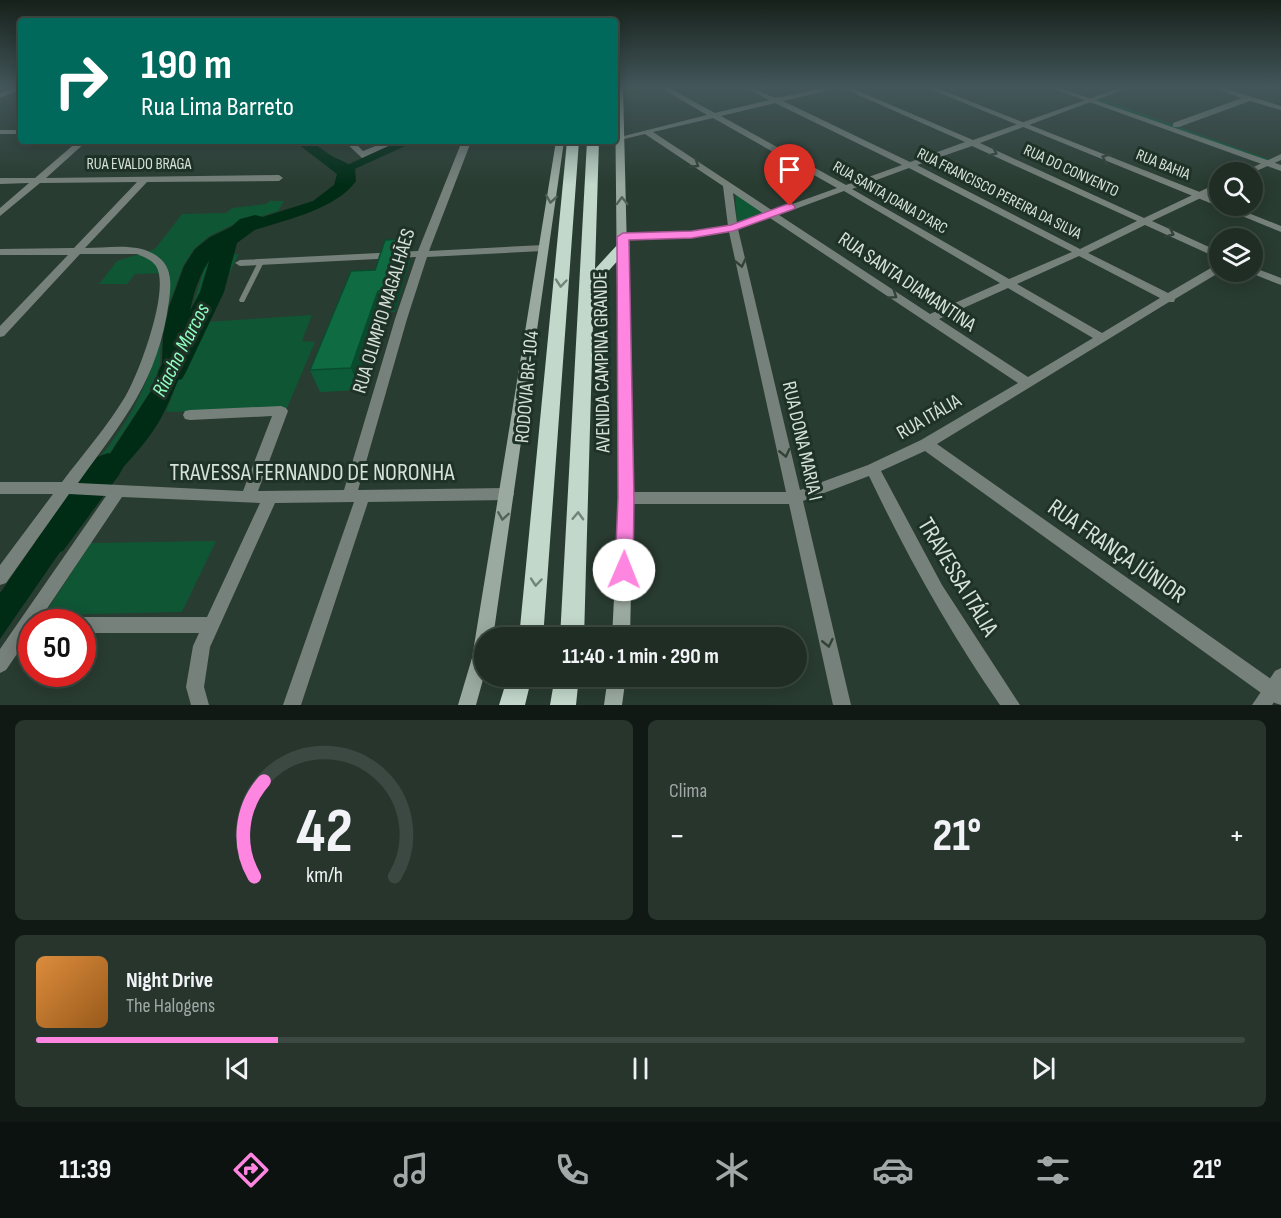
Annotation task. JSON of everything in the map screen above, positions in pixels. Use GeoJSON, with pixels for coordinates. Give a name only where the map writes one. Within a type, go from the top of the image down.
{"type":"FeatureCollection","features":[{"type":"Feature","properties":{"kind":"highway","name":"RODOVIA BR-104"},"geometry":{"type":"LineString","coordinates":[[532,627],[573,144]]}},
{"type":"Feature","properties":{"kind":"highway"},"geometry":{"type":"LineString","coordinates":[[572,627],[593,144]]}},
{"type":"Feature","properties":{"kind":"highway"},"geometry":{"type":"LineString","coordinates":[[587,286],[623,242]]}},
{"type":"Feature","properties":{"kind":"highway"},"geometry":{"type":"LineString","coordinates":[[512,705],[517,687]]}},
{"type":"Feature","properties":{"kind":"highway"},"geometry":{"type":"LineString","coordinates":[[563,705],[565,687]]}},
{"type":"Feature","properties":{"kind":"main road","name":"AVENIDA CAMPINA GRANDE"},"geometry":{"type":"LineString","coordinates":[[620,120],[626,498],[621,627]]}},
{"type":"Feature","properties":{"kind":"main road"},"geometry":{"type":"LineString","coordinates":[[467,705],[481,658],[560,144]]}},
{"type":"Feature","properties":{"kind":"main road"},"geometry":{"type":"LineString","coordinates":[[613,705],[615,687]]}},
{"type":"Feature","properties":{"kind":"street"},"geometry":{"type":"LineString","coordinates":[[620,138],[695,120]]}},
{"type":"Feature","properties":{"kind":"street","name":"RUA SANTA JOANA D'ARC"},"geometry":{"type":"LineString","coordinates":[[724,120],[1102,338]]}},
{"type":"Feature","properties":{"kind":"street","name":"RUA FRANCISCO PEREIRA DA SILVA"},"geometry":{"type":"LineString","coordinates":[[816,120],[908,164],[1170,299]]}},
{"type":"Feature","properties":{"kind":"street","name":"RUA DO CONVENTO"},"geometry":{"type":"LineString","coordinates":[[920,120],[1209,251]]}},
{"type":"Feature","properties":{"kind":"street","name":"RUA BAHIA"},"geometry":{"type":"LineString","coordinates":[[1012,120],[1209,199]]}},
{"type":"Feature","properties":{"kind":"street"},"geometry":{"type":"LineString","coordinates":[[623,242],[733,228],[1035,120]]}},
{"type":"Feature","properties":{"kind":"street"},"geometry":{"type":"LineString","coordinates":[[1149,120],[1276,161]]}},
{"type":"Feature","properties":{"kind":"street"},"geometry":{"type":"LineString","coordinates":[[1162,120],[1276,161],[1281,168]]}},
{"type":"Feature","properties":{"kind":"street"},"geometry":{"type":"LineString","coordinates":[[1176,125],[1190,120]]}},
{"type":"Feature","properties":{"kind":"street"},"geometry":{"type":"LineString","coordinates":[[0,132],[18,132]]}},
{"type":"Feature","properties":{"kind":"street","name":"RUA SANTA DIAMANTINA"},"geometry":{"type":"LineString","coordinates":[[647,132],[1026,382]]}},
{"type":"Feature","properties":{"kind":"street"},"geometry":{"type":"LineString","coordinates":[[0,213],[80,144]]}},
{"type":"Feature","properties":{"kind":"street"},"geometry":{"type":"LineString","coordinates":[[351,144],[362,155],[388,144]]}},
{"type":"Feature","properties":{"kind":"street","name":"RUA OLIMPIO MAGALHÃES"},"geometry":{"type":"LineString","coordinates":[[292,705],[356,496],[422,255],[440,204],[466,144]]}},
{"type":"Feature","properties":{"kind":"street","name":"RUA EVALDO BRAGA"},"geometry":{"type":"LineString","coordinates":[[0,181],[279,178]]}},
{"type":"Feature","properties":{"kind":"street"},"geometry":{"type":"LineString","coordinates":[[0,333],[145,179]]}},
{"type":"Feature","properties":{"kind":"street","name":"RUA DONA MARIA I"},"geometry":{"type":"LineString","coordinates":[[727,185],[733,228],[842,705]]}},
{"type":"Feature","properties":{"kind":"street"},"geometry":{"type":"LineString","coordinates":[[928,319],[1081,252],[1209,190]]}},
{"type":"Feature","properties":{"kind":"street"},"geometry":{"type":"LineString","coordinates":[[1249,216],[1281,229]]}},
{"type":"Feature","properties":{"kind":"street"},"geometry":{"type":"LineString","coordinates":[[240,263],[543,249]]}},
{"type":"Feature","properties":{"kind":"street"},"geometry":{"type":"LineString","coordinates":[[0,252],[138,251],[157,261],[164,271],[164,299],[152,352],[140,381],[73,488],[0,578]]}},
{"type":"Feature","properties":{"kind":"street","name":"RUA ITÁLIA"},"geometry":{"type":"LineString","coordinates":[[626,498],[795,498],[873,469],[926,444],[1209,274]]}},
{"type":"Feature","properties":{"kind":"street"},"geometry":{"type":"LineString","coordinates":[[1263,275],[1281,282]]}},
{"type":"Feature","properties":{"kind":"street"},"geometry":{"type":"LineString","coordinates":[[190,415],[281,411],[248,497]]}},
{"type":"Feature","properties":{"kind":"street","name":"RUA FRANÇA JÚNIOR"},"geometry":{"type":"LineString","coordinates":[[926,444],[1278,688]]}},
{"type":"Feature","properties":{"kind":"street","name":"TRAVESSA ITÁLIA"},"geometry":{"type":"LineString","coordinates":[[873,469],[901,528],[938,596],[1011,705]]}},
{"type":"Feature","properties":{"kind":"street","name":"TRAVESSA FERNANDO DE NORONHA"},"geometry":{"type":"LineString","coordinates":[[0,488],[73,488],[248,497],[507,494]]}},
{"type":"Feature","properties":{"kind":"street"},"geometry":{"type":"LineString","coordinates":[[39,609],[117,492]]}},
{"type":"Feature","properties":{"kind":"street"},"geometry":{"type":"LineString","coordinates":[[200,705],[195,687],[202,646],[270,497]]}},
{"type":"Feature","properties":{"kind":"street"},"geometry":{"type":"LineString","coordinates":[[96,625],[211,625]]}},
{"type":"Feature","properties":{"kind":"street"},"geometry":{"type":"LineString","coordinates":[[0,664],[18,639]]}},
{"type":"Feature","properties":{"kind":"street"},"geometry":{"type":"LineString","coordinates":[[1261,705],[1278,688]]}},
{"type":"Feature","properties":{"kind":"lane"},"geometry":{"type":"LineString","coordinates":[[242,300],[261,262]]}},
{"type":"Feature","properties":{"kind":"shaded area"},"geometry":{"type":"Polygon","coordinates":[[[1146,120],[1160,120],[1271,160],[1267,162],[1146,120]]]}},
{"type":"Feature","properties":{"kind":"shaded area"},"geometry":{"type":"Polygon","coordinates":[[[735,191],[766,212],[737,223],[735,191]]]}},
{"type":"Feature","properties":{"kind":"shaded area"},"geometry":{"type":"Polygon","coordinates":[[[270,201],[284,201],[278,211],[230,226],[208,237],[194,249],[183,266],[168,307],[161,335],[160,365],[150,392],[89,484],[81,483],[122,426],[142,391],[158,342],[170,273],[135,274],[127,284],[99,284],[117,261],[155,249],[182,214],[226,213],[232,208],[266,204],[270,201]]]}},
{"type":"Feature","properties":{"kind":"shaded area"},"geometry":{"type":"Polygon","coordinates":[[[239,254],[205,322],[312,315],[302,341],[315,342],[287,408],[166,412],[189,352],[188,323],[204,269],[213,255],[239,254]]]}},
{"type":"Feature","properties":{"kind":"shaded area"},"geometry":{"type":"Polygon","coordinates":[[[216,541],[182,612],[96,614],[96,609],[48,609],[91,543],[216,541]]]}},
{"type":"Feature","properties":{"kind":"water"},"geometry":{"type":"Polygon","coordinates":[[[298,144],[314,144],[355,168],[356,181],[333,201],[300,216],[234,237],[215,253],[202,274],[193,298],[181,373],[161,417],[143,445],[108,484],[91,483],[151,391],[162,364],[163,335],[169,307],[184,266],[195,249],[210,237],[231,227],[313,201],[334,185],[337,174],[298,144]]]}},
{"type":"Feature","properties":{"kind":"water"},"geometry":{"type":"Polygon","coordinates":[[[56,512],[87,513],[21,609],[18,609],[18,613],[0,639],[0,593],[56,512]]]}},
{"type":"Feature","properties":{"kind":"building"},"geometry":{"type":"Polygon","coordinates":[[[405,239],[388,290],[378,291],[351,368],[310,370],[351,271],[375,270],[385,240],[405,239]]]}},
{"type":"Feature","properties":{"kind":"waterway"},"geometry":{"type":"LineString","coordinates":[[342,170],[403,144]]}},
{"type":"Feature","properties":{"kind":"waterway","name":"Riacho Marcos"},"geometry":{"type":"LineString","coordinates":[[172,372],[212,292],[226,241],[248,224],[255,222]]}},
{"type":"Feature","properties":{"kind":"waterway","name":"Riacho Marcos"},"geometry":{"type":"LineString","coordinates":[[51,540],[108,466]]}},
{"type":"Feature","properties":{"kind":"route"},"geometry":{"type":"LineString","coordinates":[[624,570],[626,498],[623,237],[692,235],[733,228],[790,206]]}}]}
